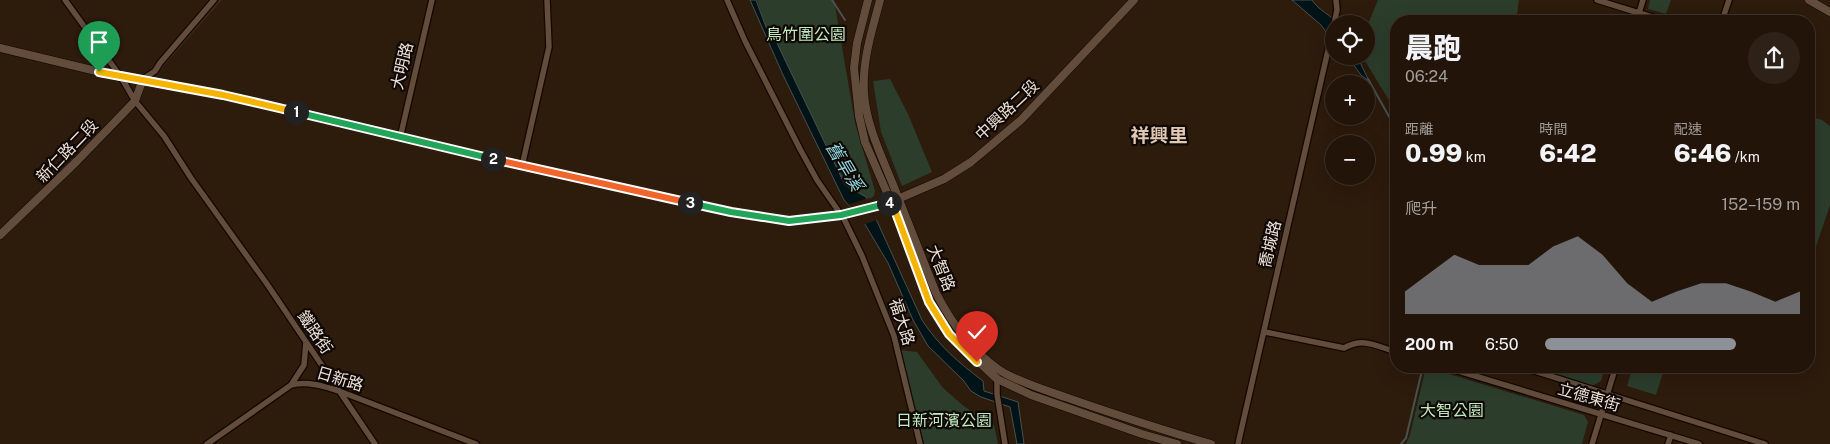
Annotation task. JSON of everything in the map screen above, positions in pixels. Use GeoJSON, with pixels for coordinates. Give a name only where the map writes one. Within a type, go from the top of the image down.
{"type":"FeatureCollection","features":[{"type":"Feature","properties":{"kind":"street","name":"鐵路街"},"geometry":{"type":"LineString","coordinates":[[65,0],[121,77],[135,101],[164,136],[375,444]]}},
{"type":"Feature","properties":{"kind":"street"},"geometry":{"type":"LineString","coordinates":[[144,80],[156,71],[160,62],[214,0]]}},
{"type":"Feature","properties":{"kind":"street","name":"大明路"},"geometry":{"type":"LineString","coordinates":[[400,138],[432,0]]}},
{"type":"Feature","properties":{"kind":"street"},"geometry":{"type":"LineString","coordinates":[[522,166],[549,48],[547,0]]}},
{"type":"Feature","properties":{"kind":"street","name":"福大路"},"geometry":{"type":"LineString","coordinates":[[727,0],[744,41],[800,149],[817,180],[841,215],[862,256],[894,336],[920,444]]}},
{"type":"Feature","properties":{"kind":"street","name":"大智路"},"geometry":{"type":"LineString","coordinates":[[868,0],[857,43],[854,68],[859,116],[866,142],[945,311],[973,347],[999,370],[1043,389],[1134,422],[1211,444]]}},
{"type":"Feature","properties":{"kind":"street","name":"大智路"},"geometry":{"type":"LineString","coordinates":[[880,0],[867,45],[864,94],[876,141],[929,302],[949,334],[997,379],[1032,395],[1142,434],[1177,444]]}},
{"type":"Feature","properties":{"kind":"street","name":"喬城路"},"geometry":{"type":"LineString","coordinates":[[1336,0],[1336,15]]}},
{"type":"Feature","properties":{"kind":"street"},"geometry":{"type":"LineString","coordinates":[[1597,0],[1646,15]]}},
{"type":"Feature","properties":{"kind":"street"},"geometry":{"type":"LineString","coordinates":[[1639,13],[1643,0]]}},
{"type":"Feature","properties":{"kind":"street"},"geometry":{"type":"LineString","coordinates":[[1724,15],[1729,0]]}},
{"type":"Feature","properties":{"kind":"street"},"geometry":{"type":"LineString","coordinates":[[1809,0],[1830,12]]}},
{"type":"Feature","properties":{"kind":"street","name":"中興路二段"},"geometry":{"type":"LineString","coordinates":[[841,215],[895,201],[944,179],[971,162],[1020,120],[1133,1]]}},
{"type":"Feature","properties":{"kind":"street"},"geometry":{"type":"LineString","coordinates":[[0,48],[121,77],[223,95],[359,125],[400,138],[731,212],[789,221],[841,215]]}},
{"type":"Feature","properties":{"kind":"street","name":"喬城路"},"geometry":{"type":"LineString","coordinates":[[1238,444],[1325,62]]}},
{"type":"Feature","properties":{"kind":"street","name":"新仁路二段"},"geometry":{"type":"LineString","coordinates":[[0,235],[70,168],[135,101],[144,80]]}},
{"type":"Feature","properties":{"kind":"street"},"geometry":{"type":"LineString","coordinates":[[1265,332],[1344,348],[1354,343],[1362,342],[1390,350]]}},
{"type":"Feature","properties":{"kind":"street"},"geometry":{"type":"LineString","coordinates":[[291,385],[304,365],[306,342]]}},
{"type":"Feature","properties":{"kind":"street"},"geometry":{"type":"LineString","coordinates":[[999,370],[997,379],[998,394],[1005,444]]}},
{"type":"Feature","properties":{"kind":"street","name":"立德東街"},"geometry":{"type":"LineString","coordinates":[[1465,373],[1699,444]]}},
{"type":"Feature","properties":{"kind":"street","name":"立德東街"},"geometry":{"type":"LineString","coordinates":[[1542,373],[1765,444]]}},
{"type":"Feature","properties":{"kind":"street"},"geometry":{"type":"LineString","coordinates":[[1592,444],[1614,373]]}},
{"type":"Feature","properties":{"kind":"street","name":"日新路"},"geometry":{"type":"LineString","coordinates":[[207,444],[291,385],[301,383],[339,391],[476,444]]}},
{"type":"Feature","properties":{"kind":"street"},"geometry":{"type":"LineString","coordinates":[[1668,444],[1671,435]]}},
{"type":"Feature","properties":{"kind":"street"},"geometry":{"type":"LineString","coordinates":[[1742,444],[1744,437]]}},
{"type":"Feature","properties":{"kind":"shaded area"},"geometry":{"type":"Polygon","coordinates":[[[208,0],[222,0],[154,77],[147,73],[208,0]]]}},
{"type":"Feature","properties":{"kind":"shaded area"},"geometry":{"type":"Polygon","coordinates":[[[750,0],[756,0],[766,27],[774,37],[845,185],[866,197],[922,320],[949,353],[983,381],[984,391],[1018,402],[1024,444],[1017,444],[1010,407],[981,397],[971,391],[963,380],[928,346],[913,320],[888,263],[863,221],[844,200],[783,75],[750,0]]]}},
{"type":"Feature","properties":{"kind":"shaded area"},"geometry":{"type":"Polygon","coordinates":[[[1292,0],[1312,0],[1328,15],[1325,15],[1325,31],[1292,0]]]}},
{"type":"Feature","properties":{"kind":"shaded area"},"geometry":{"type":"Polygon","coordinates":[[[1354,65],[1361,65],[1366,75],[1361,75],[1354,65]]]}},
{"type":"Feature","properties":{"kind":"green space","name":"鳥竹圍公園"},"geometry":{"type":"Polygon","coordinates":[[[757,0],[834,0],[855,123],[875,191],[874,196],[868,200],[853,195],[839,176],[766,27],[757,0]]]}},
{"type":"Feature","properties":{"kind":"green space"},"geometry":{"type":"Polygon","coordinates":[[[1378,0],[1519,0],[1517,15],[1390,15],[1390,102],[1367,65],[1375,65],[1375,15],[1372,15],[1378,0]]]}},
{"type":"Feature","properties":{"kind":"green space"},"geometry":{"type":"Polygon","coordinates":[[[1650,0],[1671,0],[1666,14],[1648,9],[1650,0]]]}},
{"type":"Feature","properties":{"kind":"green space"},"geometry":{"type":"Polygon","coordinates":[[[890,79],[908,114],[932,172],[902,186],[881,132],[873,81],[890,79]]]}},
{"type":"Feature","properties":{"kind":"green space"},"geometry":{"type":"Polygon","coordinates":[[[1815,118],[1830,126],[1830,205],[1815,249],[1815,118]]]}},
{"type":"Feature","properties":{"kind":"green space","name":"日新河濱公園"},"geometry":{"type":"Polygon","coordinates":[[[900,350],[917,352],[943,388],[965,407],[994,425],[998,444],[924,444],[900,350]]]}},
{"type":"Feature","properties":{"kind":"green space","name":"大智公園"},"geometry":{"type":"Polygon","coordinates":[[[1425,373],[1446,373],[1584,415],[1588,422],[1582,444],[1406,444],[1410,435],[1425,373]]]}},
{"type":"Feature","properties":{"kind":"green space"},"geometry":{"type":"Polygon","coordinates":[[[1551,373],[1603,373],[1601,381],[1592,386],[1551,373]]]}},
{"type":"Feature","properties":{"kind":"green space"},"geometry":{"type":"Polygon","coordinates":[[[1631,373],[1663,373],[1656,395],[1627,386],[1631,373]]]}},
{"type":"Feature","properties":{"kind":"pier"},"geometry":{"type":"Polygon","coordinates":[[[869,198],[877,220],[862,225],[852,212],[849,204],[869,198]]]}},
{"type":"Feature","properties":{"kind":"waterway"},"geometry":{"type":"LineString","coordinates":[[832,0],[845,20]]}},
{"type":"Feature","properties":{"kind":"waterway"},"geometry":{"type":"LineString","coordinates":[[1375,92],[1390,118]]}},
{"type":"Feature","properties":{"kind":"waterway"},"geometry":{"type":"LineString","coordinates":[[1401,444],[1406,438],[1421,373]]}},
{"type":"Feature","properties":{"kind":"district","name":"祥興里"},"geometry":{"type":"Point","coordinates":[1159,135]}},
{"type":"Feature","properties":{"kind":"route"},"geometry":{"type":"LineString","coordinates":[[99,72],[223,95],[522,166],[731,212],[789,221],[841,215],[892,202],[929,302],[949,334],[977,362]]}},
{"type":"Feature","properties":{"kind":"water label","name":"舊旱溪"},"geometry":{"type":"Point","coordinates":[845,166]}}]}
